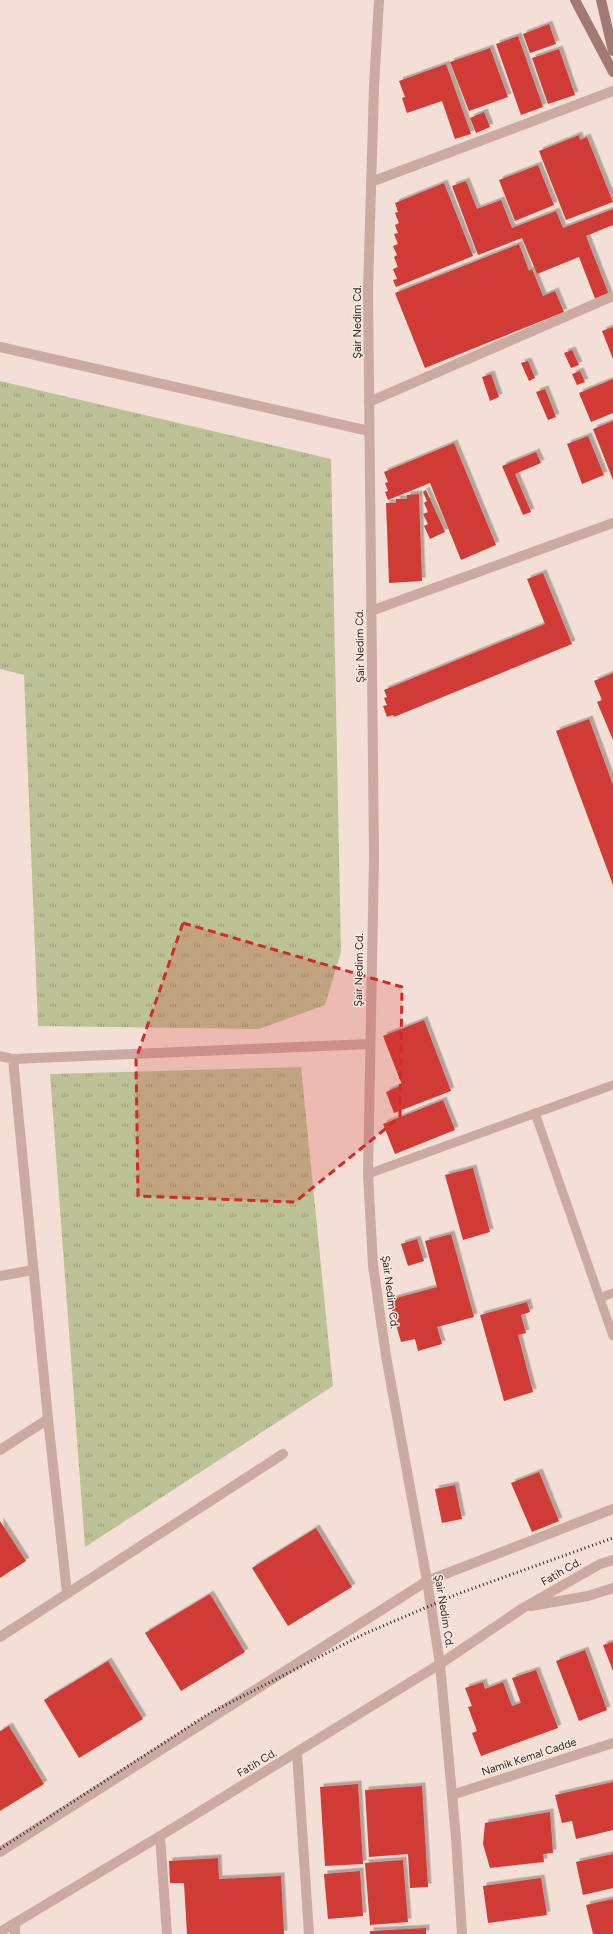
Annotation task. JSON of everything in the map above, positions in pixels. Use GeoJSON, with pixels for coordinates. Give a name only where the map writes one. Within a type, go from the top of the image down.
{"type":"FeatureCollection","features":[{"type":"Feature","properties":{"kind":"main road"},"geometry":{"type":"LineString","coordinates":[[575,0],[613,72]]}},
{"type":"Feature","properties":{"kind":"main road"},"geometry":{"type":"LineString","coordinates":[[601,0],[613,51]]}},
{"type":"Feature","properties":{"kind":"street","name":"Şair Nedim Cd."},"geometry":{"type":"LineString","coordinates":[[379,0],[368,290],[374,858],[368,1174],[373,1265],[383,1333],[427,1581],[440,1664],[452,1795],[462,1934]]}},
{"type":"Feature","properties":{"kind":"street"},"geometry":{"type":"LineString","coordinates":[[371,182],[613,91]]}},
{"type":"Feature","properties":{"kind":"street"},"geometry":{"type":"LineString","coordinates":[[369,402],[613,296]]}},
{"type":"Feature","properties":{"kind":"street"},"geometry":{"type":"LineString","coordinates":[[0,347],[369,431]]}},
{"type":"Feature","properties":{"kind":"street"},"geometry":{"type":"LineString","coordinates":[[371,610],[613,522]]}},
{"type":"Feature","properties":{"kind":"street"},"geometry":{"type":"LineString","coordinates":[[0,1056],[13,1058],[370,1044]]}},
{"type":"Feature","properties":{"kind":"street"},"geometry":{"type":"LineString","coordinates":[[13,1058],[48,1419],[67,1593]]}},
{"type":"Feature","properties":{"kind":"street"},"geometry":{"type":"LineString","coordinates":[[0,1276],[34,1270]]}},
{"type":"Feature","properties":{"kind":"street"},"geometry":{"type":"LineString","coordinates":[[0,1450],[48,1419]]}},
{"type":"Feature","properties":{"kind":"street"},"geometry":{"type":"LineString","coordinates":[[0,1637],[283,1454]]}},
{"type":"Feature","properties":{"kind":"street"},"geometry":{"type":"LineString","coordinates":[[0,1852],[427,1581],[613,1509]]}},
{"type":"Feature","properties":{"kind":"street","name":"Fatih Cd."},"geometry":{"type":"LineString","coordinates":[[0,1932],[297,1753],[440,1664],[523,1608],[600,1564],[613,1560]]}},
{"type":"Feature","properties":{"kind":"street","name":"Fatih Cd."},"geometry":{"type":"LineString","coordinates":[[523,1608],[588,1596],[613,1588]]}},
{"type":"Feature","properties":{"kind":"street","name":"Namik Kemal Cadde"},"geometry":{"type":"LineString","coordinates":[[452,1795],[613,1742]]}},
{"type":"Feature","properties":{"kind":"street"},"geometry":{"type":"LineString","coordinates":[[297,1753],[309,1934]]}},
{"type":"Feature","properties":{"kind":"street"},"geometry":{"type":"LineString","coordinates":[[160,1836],[167,1934]]}},
{"type":"Feature","properties":{"kind":"street"},"geometry":{"type":"LineString","coordinates":[[15,1924],[15,1934]]}},
{"type":"Feature","properties":{"kind":"lane"},"geometry":{"type":"LineString","coordinates":[[368,1174],[613,1085]]}},
{"type":"Feature","properties":{"kind":"lane"},"geometry":{"type":"LineString","coordinates":[[535,1113],[613,1336]]}},
{"type":"Feature","properties":{"kind":"lane"},"geometry":{"type":"LineString","coordinates":[[600,1298],[613,1293]]}},
{"type":"Feature","properties":{"kind":"highlighted area"},"geometry":{"type":"Polygon","coordinates":[[[183,923],[402,987],[400,1117],[295,1202],[138,1196],[136,1059],[183,923]]]}},
{"type":"Feature","properties":{"kind":"green space"},"geometry":{"type":"Polygon","coordinates":[[[0,381],[331,459],[341,952],[325,1005],[259,1029],[38,1026],[24,675],[0,669],[0,381]]]}},
{"type":"Feature","properties":{"kind":"green space"},"geometry":{"type":"Polygon","coordinates":[[[301,1067],[333,1386],[85,1547],[50,1074],[301,1067]]]}},
{"type":"Feature","properties":{"kind":"building"},"geometry":{"type":"Polygon","coordinates":[[[549,24],[556,44],[530,53],[523,34],[549,24]]]}},
{"type":"Feature","properties":{"kind":"building"},"geometry":{"type":"Polygon","coordinates":[[[518,36],[543,107],[521,115],[496,44],[518,36]]]}},
{"type":"Feature","properties":{"kind":"building"},"geometry":{"type":"Polygon","coordinates":[[[490,48],[508,97],[469,111],[450,62],[490,48]]]}},
{"type":"Feature","properties":{"kind":"building"},"geometry":{"type":"Polygon","coordinates":[[[559,49],[575,95],[548,104],[532,58],[559,49]]]}},
{"type":"Feature","properties":{"kind":"building"},"geometry":{"type":"Polygon","coordinates":[[[446,64],[471,134],[455,139],[442,101],[407,113],[402,98],[405,97],[399,81],[446,64]]]}},
{"type":"Feature","properties":{"kind":"building"},"geometry":{"type":"Polygon","coordinates":[[[484,112],[490,127],[476,133],[470,118],[484,112]]]}},
{"type":"Feature","properties":{"kind":"building"},"geometry":{"type":"Polygon","coordinates":[[[579,135],[580,140],[587,137],[613,202],[566,220],[539,151],[579,135]]]}},
{"type":"Feature","properties":{"kind":"building"},"geometry":{"type":"Polygon","coordinates":[[[538,165],[554,205],[515,221],[499,180],[538,165]]]}},
{"type":"Feature","properties":{"kind":"building"},"geometry":{"type":"Polygon","coordinates":[[[466,181],[477,209],[501,200],[512,228],[556,211],[563,228],[613,209],[613,225],[586,236],[609,295],[596,301],[579,257],[537,274],[522,238],[478,255],[452,186],[466,181]]]}},
{"type":"Feature","properties":{"kind":"building"},"geometry":{"type":"Polygon","coordinates":[[[444,183],[473,256],[396,287],[393,280],[397,279],[393,269],[398,267],[394,257],[397,255],[393,246],[398,244],[394,234],[398,233],[395,225],[399,223],[395,213],[398,212],[395,203],[444,183]]]}},
{"type":"Feature","properties":{"kind":"building"},"geometry":{"type":"Polygon","coordinates":[[[519,244],[529,271],[532,269],[543,296],[555,291],[564,312],[425,368],[395,293],[519,244]]]}},
{"type":"Feature","properties":{"kind":"building"},"geometry":{"type":"Polygon","coordinates":[[[613,327],[613,359],[602,331],[613,327]]]}},
{"type":"Feature","properties":{"kind":"building"},"geometry":{"type":"Polygon","coordinates":[[[572,350],[579,365],[571,368],[564,353],[572,350]]]}},
{"type":"Feature","properties":{"kind":"building"},"geometry":{"type":"Polygon","coordinates":[[[528,361],[535,378],[529,381],[521,363],[528,361]]]}},
{"type":"Feature","properties":{"kind":"building"},"geometry":{"type":"Polygon","coordinates":[[[580,371],[585,382],[577,385],[572,374],[580,371]]]}},
{"type":"Feature","properties":{"kind":"building"},"geometry":{"type":"Polygon","coordinates":[[[491,374],[499,397],[490,401],[482,377],[491,374]]]}},
{"type":"Feature","properties":{"kind":"building"},"geometry":{"type":"Polygon","coordinates":[[[613,379],[613,413],[591,422],[579,393],[613,379]]]}},
{"type":"Feature","properties":{"kind":"building"},"geometry":{"type":"Polygon","coordinates":[[[545,389],[556,417],[548,420],[536,392],[545,389]]]}},
{"type":"Feature","properties":{"kind":"building"},"geometry":{"type":"Polygon","coordinates":[[[613,421],[613,480],[593,429],[613,421]]]}},
{"type":"Feature","properties":{"kind":"building"},"geometry":{"type":"Polygon","coordinates":[[[588,436],[604,475],[582,484],[567,444],[588,436]]]}},
{"type":"Feature","properties":{"kind":"building"},"geometry":{"type":"Polygon","coordinates":[[[454,443],[496,545],[461,560],[430,483],[388,500],[385,492],[388,491],[385,483],[388,482],[384,472],[454,443]]]}},
{"type":"Feature","properties":{"kind":"building"},"geometry":{"type":"Polygon","coordinates":[[[536,452],[541,463],[515,474],[531,512],[523,515],[502,466],[536,452]]]}},
{"type":"Feature","properties":{"kind":"building"},"geometry":{"type":"Polygon","coordinates":[[[426,490],[445,532],[430,539],[424,526],[428,524],[423,514],[428,512],[424,503],[427,501],[423,492],[426,490]]]}},
{"type":"Feature","properties":{"kind":"building"},"geometry":{"type":"Polygon","coordinates":[[[419,494],[422,581],[389,583],[386,503],[396,503],[396,499],[407,499],[407,495],[419,494]]]}},
{"type":"Feature","properties":{"kind":"building"},"geometry":{"type":"Polygon","coordinates":[[[543,573],[572,644],[394,717],[393,715],[387,717],[383,706],[387,705],[384,698],[387,697],[384,690],[545,624],[527,579],[543,573]]]}},
{"type":"Feature","properties":{"kind":"building"},"geometry":{"type":"Polygon","coordinates":[[[613,673],[613,740],[597,702],[602,700],[594,681],[613,673]]]}},
{"type":"Feature","properties":{"kind":"building"},"geometry":{"type":"Polygon","coordinates":[[[589,719],[613,785],[613,885],[556,731],[589,719]]]}},
{"type":"Feature","properties":{"kind":"building"},"geometry":{"type":"Polygon","coordinates":[[[424,1020],[451,1091],[394,1113],[386,1092],[402,1085],[383,1036],[424,1020]]]}},
{"type":"Feature","properties":{"kind":"building"},"geometry":{"type":"Polygon","coordinates":[[[443,1100],[455,1130],[395,1154],[383,1124],[443,1100]]]}},
{"type":"Feature","properties":{"kind":"building"},"geometry":{"type":"Polygon","coordinates":[[[473,1168],[490,1232],[463,1240],[445,1175],[473,1168]]]}},
{"type":"Feature","properties":{"kind":"building"},"geometry":{"type":"Polygon","coordinates":[[[451,1234],[474,1317],[437,1327],[442,1344],[418,1351],[415,1339],[401,1342],[389,1300],[437,1287],[425,1241],[451,1234]]]}},
{"type":"Feature","properties":{"kind":"building"},"geometry":{"type":"Polygon","coordinates":[[[417,1239],[424,1261],[408,1266],[401,1244],[417,1239]]]}},
{"type":"Feature","properties":{"kind":"building"},"geometry":{"type":"Polygon","coordinates":[[[527,1302],[530,1312],[521,1315],[526,1333],[518,1335],[533,1392],[504,1401],[480,1315],[527,1302]]]}},
{"type":"Feature","properties":{"kind":"building"},"geometry":{"type":"Polygon","coordinates":[[[539,1472],[559,1521],[532,1532],[511,1483],[539,1472]]]}},
{"type":"Feature","properties":{"kind":"building"},"geometry":{"type":"Polygon","coordinates":[[[455,1485],[462,1519],[442,1523],[435,1489],[455,1485]]]}},
{"type":"Feature","properties":{"kind":"building"},"geometry":{"type":"Polygon","coordinates":[[[0,1521],[26,1561],[0,1578],[0,1521]]]}},
{"type":"Feature","properties":{"kind":"building"},"geometry":{"type":"Polygon","coordinates":[[[316,1528],[352,1587],[288,1626],[252,1568],[316,1528]]]}},
{"type":"Feature","properties":{"kind":"building"},"geometry":{"type":"Polygon","coordinates":[[[210,1594],[245,1652],[181,1691],[145,1633],[210,1594]]]}},
{"type":"Feature","properties":{"kind":"building"},"geometry":{"type":"Polygon","coordinates":[[[613,1642],[613,1671],[603,1645],[613,1642]]]}},
{"type":"Feature","properties":{"kind":"building"},"geometry":{"type":"Polygon","coordinates":[[[585,1650],[607,1710],[579,1721],[556,1661],[585,1650]]]}},
{"type":"Feature","properties":{"kind":"building"},"geometry":{"type":"Polygon","coordinates":[[[108,1661],[143,1719],[79,1758],[44,1700],[108,1661]]]}},
{"type":"Feature","properties":{"kind":"building"},"geometry":{"type":"Polygon","coordinates":[[[536,1670],[558,1728],[481,1756],[472,1733],[477,1731],[468,1707],[472,1706],[465,1688],[483,1682],[485,1689],[503,1682],[512,1706],[521,1703],[512,1678],[536,1670]]]}},
{"type":"Feature","properties":{"kind":"building"},"geometry":{"type":"Polygon","coordinates":[[[9,1726],[44,1784],[0,1811],[0,1731],[9,1726]]]}},
{"type":"Feature","properties":{"kind":"building"},"geometry":{"type":"Polygon","coordinates":[[[613,1782],[613,1830],[576,1839],[572,1821],[562,1823],[555,1795],[613,1782]]]}},
{"type":"Feature","properties":{"kind":"building"},"geometry":{"type":"Polygon","coordinates":[[[358,1784],[363,1864],[325,1866],[320,1787],[358,1784]]]}},
{"type":"Feature","properties":{"kind":"building"},"geometry":{"type":"Polygon","coordinates":[[[422,1786],[428,1887],[410,1888],[408,1854],[369,1857],[365,1790],[422,1786]]]}},
{"type":"Feature","properties":{"kind":"building"},"geometry":{"type":"Polygon","coordinates":[[[550,1812],[553,1853],[543,1854],[544,1862],[490,1868],[483,1844],[485,1823],[550,1812]]]}},
{"type":"Feature","properties":{"kind":"building"},"geometry":{"type":"Polygon","coordinates":[[[613,1854],[613,1888],[583,1895],[576,1862],[613,1854]]]}},
{"type":"Feature","properties":{"kind":"building"},"geometry":{"type":"Polygon","coordinates":[[[218,1858],[219,1879],[281,1876],[284,1934],[187,1934],[184,1883],[170,1883],[169,1861],[218,1858]]]}},
{"type":"Feature","properties":{"kind":"building"},"geometry":{"type":"Polygon","coordinates":[[[403,1860],[408,1922],[370,1925],[365,1863],[403,1860]]]}},
{"type":"Feature","properties":{"kind":"building"},"geometry":{"type":"Polygon","coordinates":[[[360,1871],[363,1916],[328,1919],[324,1874],[360,1871]]]}},
{"type":"Feature","properties":{"kind":"building"},"geometry":{"type":"Polygon","coordinates":[[[541,1878],[547,1915],[488,1923],[483,1886],[541,1878]]]}},
{"type":"Feature","properties":{"kind":"building"},"geometry":{"type":"Polygon","coordinates":[[[613,1899],[613,1934],[593,1934],[586,1905],[613,1899]]]}},
{"type":"Feature","properties":{"kind":"building"},"geometry":{"type":"Polygon","coordinates":[[[426,1928],[426,1934],[370,1934],[370,1931],[426,1928]]]}},
{"type":"Feature","properties":{"kind":"railway"},"geometry":{"type":"LineString","coordinates":[[0,1849],[210,1713],[364,1634],[460,1593],[613,1538]]}}]}
